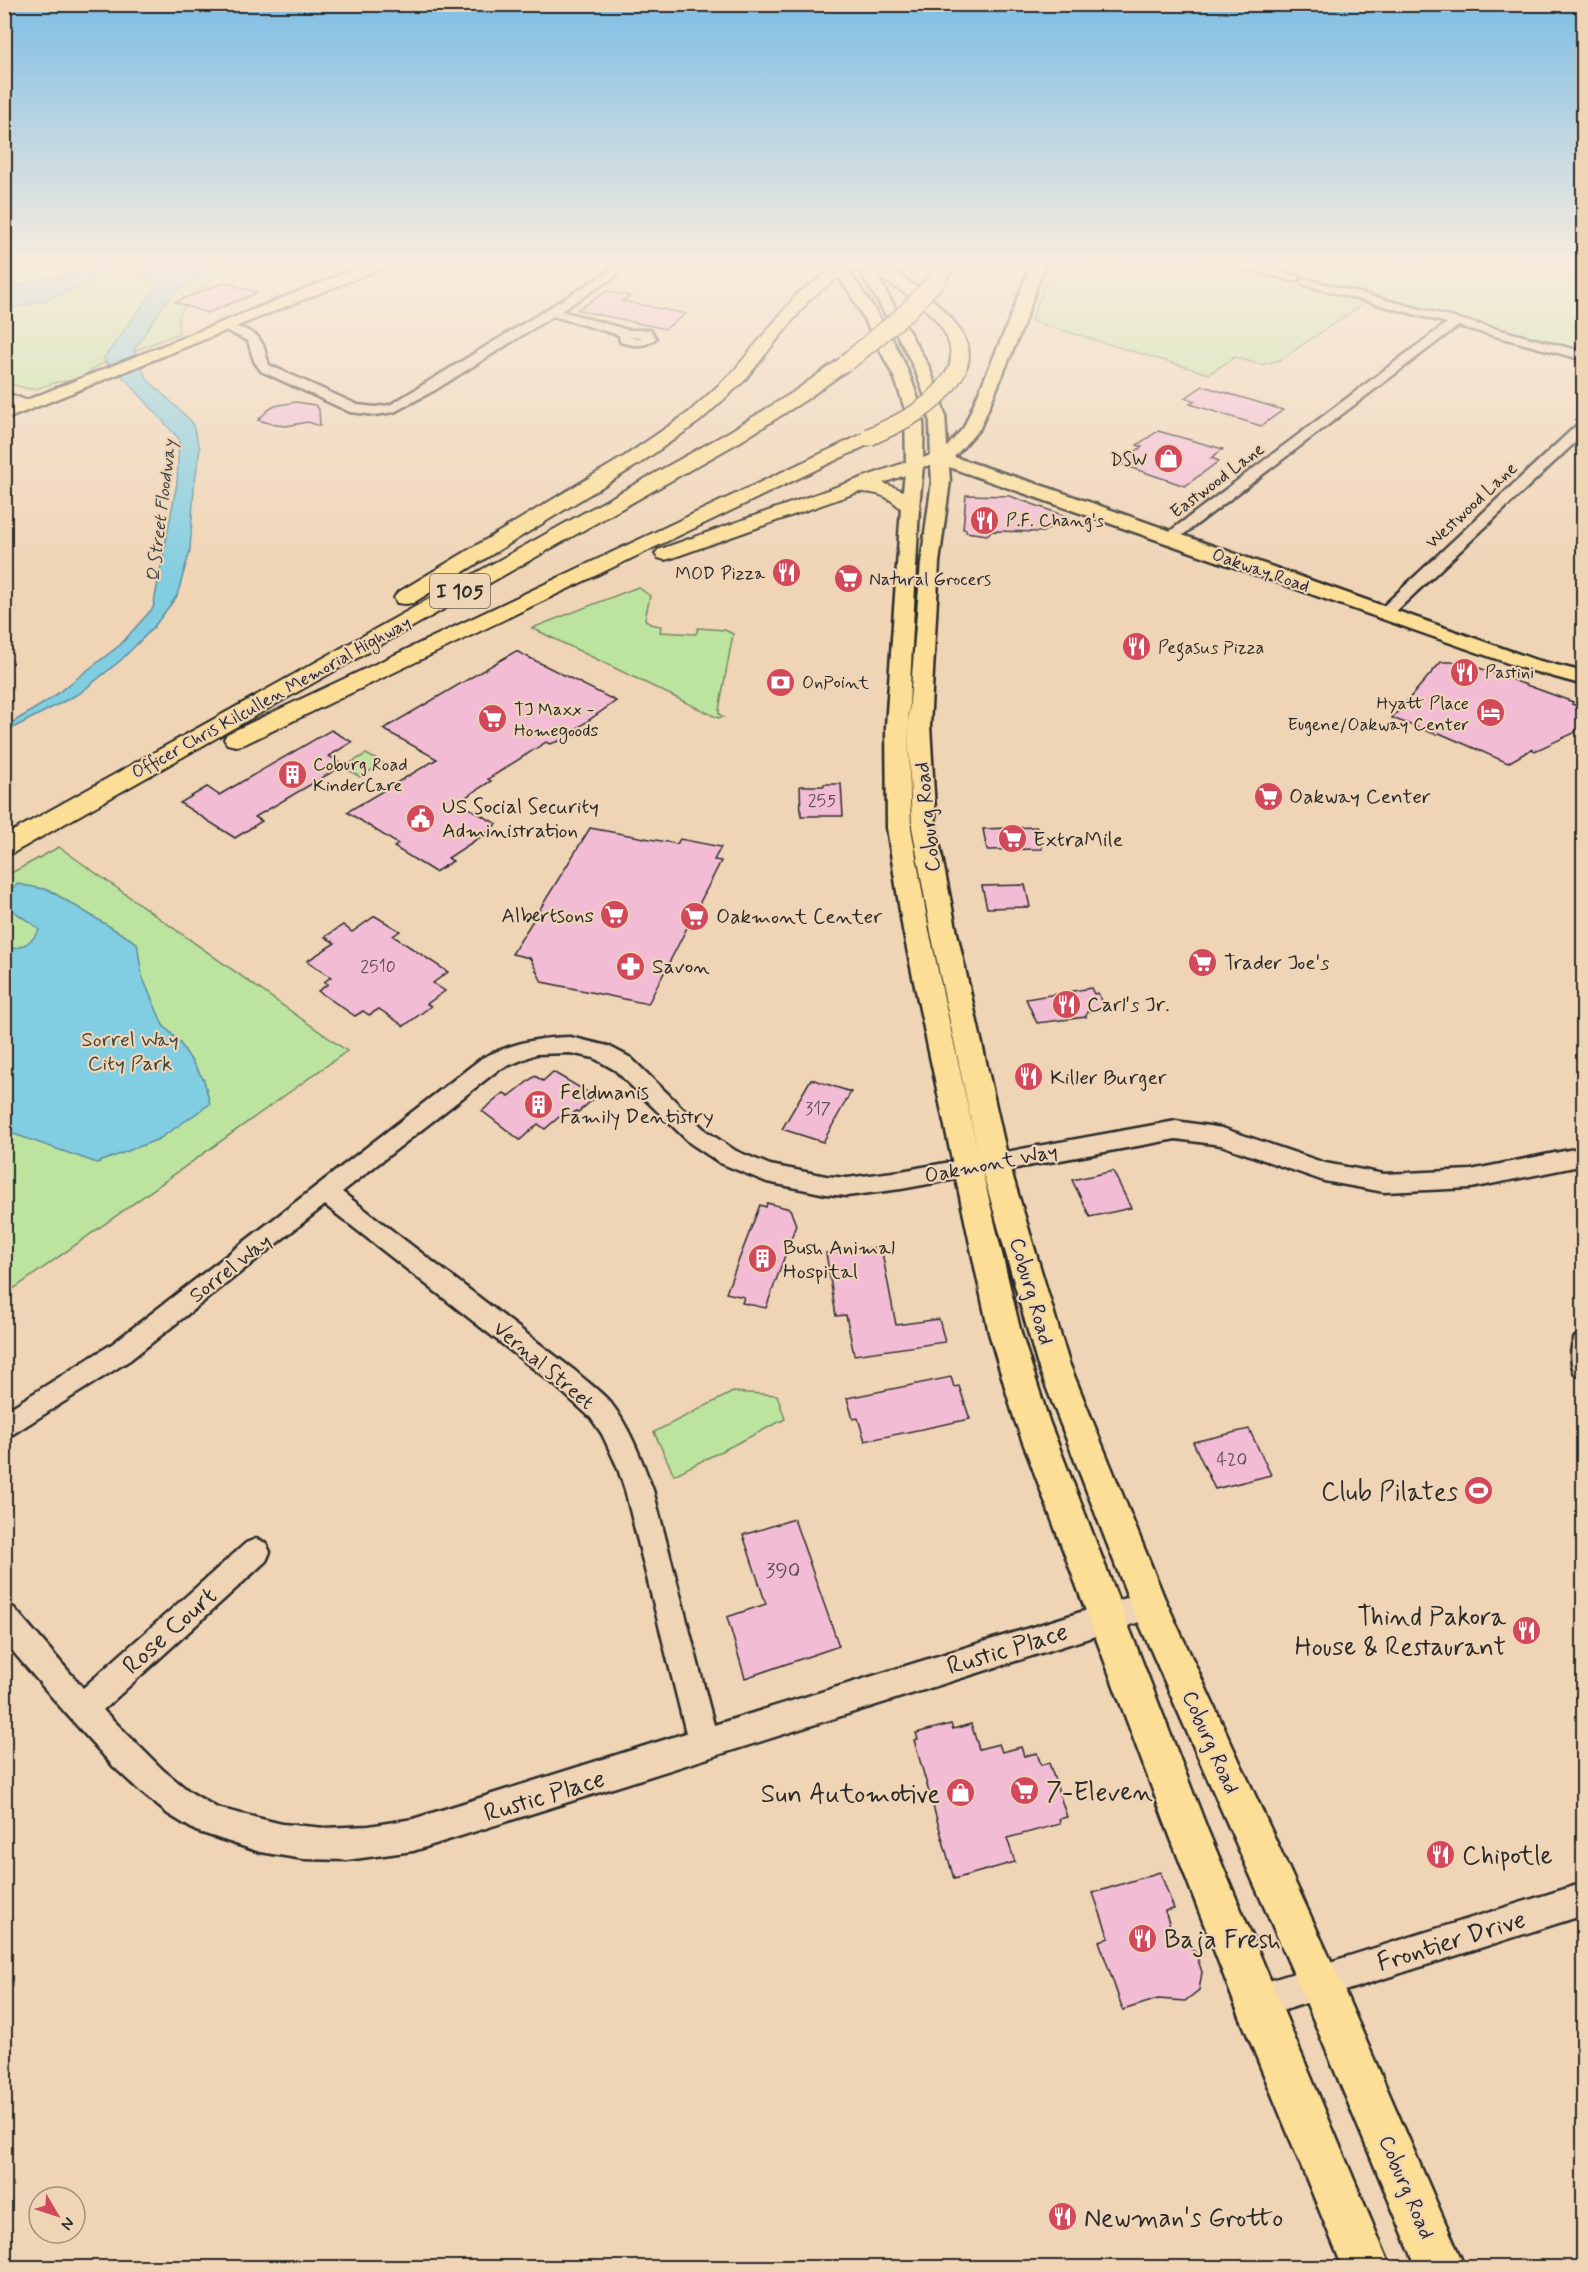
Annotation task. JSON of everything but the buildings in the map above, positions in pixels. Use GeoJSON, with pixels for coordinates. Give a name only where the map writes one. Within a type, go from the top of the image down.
{"type":"FeatureCollection","features":[{"type":"Feature","properties":{"kind":"highway"},"geometry":{"type":"LineString","coordinates":[[246,695],[632,460],[694,417],[743,370]]}},
{"type":"Feature","properties":{"kind":"highway","name":"Officer Chris Kilcullen Memorial Highway"},"geometry":{"type":"LineString","coordinates":[[4,829],[722,431],[822,370]]}},
{"type":"Feature","properties":{"kind":"highway","name":"Officer Chris Kilcullen Memorial Highway"},"geometry":{"type":"LineString","coordinates":[[4,847],[734,437],[798,397],[830,370]]}},
{"type":"Feature","properties":{"kind":"highway"},"geometry":{"type":"LineString","coordinates":[[67,811],[138,785],[869,437],[928,406],[952,382],[957,370]]}},
{"type":"Feature","properties":{"kind":"highway"},"geometry":{"type":"LineString","coordinates":[[493,617],[915,465]]}},
{"type":"Feature","properties":{"kind":"highway"},"geometry":{"type":"LineString","coordinates":[[855,486],[879,487],[895,492],[903,497],[910,507]]}},
{"type":"Feature","properties":{"kind":"main road"},"geometry":{"type":"LineString","coordinates":[[4,415],[117,370]]}},
{"type":"Feature","properties":{"kind":"main road","name":"Coburg Road"},"geometry":{"type":"LineString","coordinates":[[898,370],[913,409],[915,465],[910,507],[908,726]]}},
{"type":"Feature","properties":{"kind":"main road","name":"Coburg Road"},"geometry":{"type":"LineString","coordinates":[[922,370],[937,414],[941,481],[908,726],[899,828],[916,930],[981,1166],[1053,1363],[1149,1605],[1320,1982],[1441,2268]]}},
{"type":"Feature","properties":{"kind":"main road"},"geometry":{"type":"LineString","coordinates":[[915,465],[940,458],[953,451],[972,428],[997,370]]}},
{"type":"Feature","properties":{"kind":"main road","name":"Oakway Road"},"geometry":{"type":"LineString","coordinates":[[940,458],[1529,664],[1584,679]]}},
{"type":"Feature","properties":{"kind":"main road","name":"Coburg Road"},"geometry":{"type":"LineString","coordinates":[[981,1166],[1005,1333],[1029,1413],[1256,2002],[1367,2268]]}},
{"type":"Feature","properties":{"kind":"street"},"geometry":{"type":"LineString","coordinates":[[270,370],[355,408],[375,411],[394,408],[407,402],[458,370]]}},
{"type":"Feature","properties":{"kind":"street","name":"Eastwood Lane"},"geometry":{"type":"LineString","coordinates":[[1170,538],[1394,370]]}},
{"type":"Feature","properties":{"kind":"street"},"geometry":{"type":"LineString","coordinates":[[4,396],[28,406]]}},
{"type":"Feature","properties":{"kind":"street","name":"Westwood Lane"},"geometry":{"type":"LineString","coordinates":[[1385,613],[1584,426]]}},
{"type":"Feature","properties":{"kind":"street","name":"Oakmont Way"},"geometry":{"type":"LineString","coordinates":[[448,1099],[490,1064],[510,1054],[536,1046],[570,1045],[600,1052],[618,1060],[706,1143],[728,1157],[767,1173],[812,1183],[847,1187],[891,1182],[1176,1130],[1222,1137],[1324,1172],[1384,1183],[1471,1179],[1584,1156]]}},
{"type":"Feature","properties":{"kind":"street","name":"Sorrel Way"},"geometry":{"type":"LineString","coordinates":[[4,1426],[121,1352],[448,1099]]}},
{"type":"Feature","properties":{"kind":"street","name":"Vernal Street"},"geometry":{"type":"LineString","coordinates":[[326,1193],[572,1383],[588,1397],[611,1426],[639,1490],[704,1743]]}},
{"type":"Feature","properties":{"kind":"street"},"geometry":{"type":"LineString","coordinates":[[1584,1345],[1584,1366]]}},
{"type":"Feature","properties":{"kind":"street","name":"Rose Court"},"geometry":{"type":"LineString","coordinates":[[82,1708],[256,1552]]}},
{"type":"Feature","properties":{"kind":"street","name":"Rustic Place"},"geometry":{"type":"LineString","coordinates":[[4,1618],[82,1708],[133,1762],[187,1808],[209,1821],[261,1838],[316,1845],[374,1842],[413,1835],[1149,1605]]}},
{"type":"Feature","properties":{"kind":"street","name":"Frontier Drive"},"geometry":{"type":"LineString","coordinates":[[1256,2002],[1584,1899]]}},
{"type":"Feature","properties":{"kind":"green space"},"geometry":{"type":"Polygon","coordinates":[[[5,370],[92,370],[78,380],[57,382],[36,389],[5,382],[5,370]]]}},
{"type":"Feature","properties":{"kind":"green space"},"geometry":{"type":"Polygon","coordinates":[[[1196,370],[1215,370],[1209,374],[1196,370]]]}},
{"type":"Feature","properties":{"kind":"green space"},"geometry":{"type":"Polygon","coordinates":[[[638,587],[650,596],[645,619],[650,624],[661,626],[660,632],[696,634],[698,628],[725,630],[733,634],[719,710],[719,714],[723,717],[718,718],[532,628],[638,587]]]}},
{"type":"Feature","properties":{"kind":"green space"},"geometry":{"type":"Polygon","coordinates":[[[366,754],[383,763],[360,777],[343,767],[366,754]]]}},
{"type":"Feature","properties":{"kind":"green space","name":"Sorrel Way City Park"},"geometry":{"type":"Polygon","coordinates":[[[59,847],[347,1051],[15,1288],[4,1278],[4,877],[59,847]]]}},
{"type":"Feature","properties":{"kind":"green space"},"geometry":{"type":"Polygon","coordinates":[[[733,1392],[777,1395],[785,1419],[674,1475],[654,1432],[733,1392]]]}},
{"type":"Feature","properties":{"kind":"water"},"geometry":{"type":"Polygon","coordinates":[[[115,370],[143,370],[147,379],[192,422],[200,449],[194,487],[190,550],[177,596],[153,628],[121,660],[80,693],[5,732],[5,727],[49,700],[120,645],[153,608],[177,483],[179,439],[115,370]]]}},
{"type":"Feature","properties":{"kind":"water"},"geometry":{"type":"Polygon","coordinates":[[[18,884],[49,890],[137,943],[142,976],[163,1025],[180,1043],[204,1080],[210,1104],[159,1139],[97,1163],[5,1131],[5,948],[25,945],[39,930],[8,905],[5,892],[18,884]]]}},
{"type":"Feature","properties":{"kind":"place","name":"DSW"},"geometry":{"type":"Point","coordinates":[1168,459]}},
{"type":"Feature","properties":{"kind":"place","name":"P.F. Chang's"},"geometry":{"type":"Point","coordinates":[985,520]}},
{"type":"Feature","properties":{"kind":"place","name":"MOD Pizza"},"geometry":{"type":"Point","coordinates":[786,573]}},
{"type":"Feature","properties":{"kind":"place","name":"Natural Grocers"},"geometry":{"type":"Point","coordinates":[848,579]}},
{"type":"Feature","properties":{"kind":"place","name":"Pegasus Pizza"},"geometry":{"type":"Point","coordinates":[1137,647]}},
{"type":"Feature","properties":{"kind":"place","name":"Pastini"},"geometry":{"type":"Point","coordinates":[1464,672]}},
{"type":"Feature","properties":{"kind":"place","name":"OnPoint"},"geometry":{"type":"Point","coordinates":[781,682]}},
{"type":"Feature","properties":{"kind":"place","name":"Hyatt Place Eugene/Oakway Center"},"geometry":{"type":"Point","coordinates":[1490,713]}},
{"type":"Feature","properties":{"kind":"place","name":"TJ Maxx - Homegoods"},"geometry":{"type":"Point","coordinates":[493,719]}},
{"type":"Feature","properties":{"kind":"place","name":"Coburg Road KinderCare"},"geometry":{"type":"Point","coordinates":[292,774]}},
{"type":"Feature","properties":{"kind":"place","name":"Oakway Center"},"geometry":{"type":"Point","coordinates":[1268,796]}},
{"type":"Feature","properties":{"kind":"place","name":"US Social Security Administration"},"geometry":{"type":"Point","coordinates":[421,818]}},
{"type":"Feature","properties":{"kind":"place","name":"ExtraMile"},"geometry":{"type":"Point","coordinates":[1012,839]}},
{"type":"Feature","properties":{"kind":"place","name":"Albertsons"},"geometry":{"type":"Point","coordinates":[615,915]}},
{"type":"Feature","properties":{"kind":"place","name":"Oakmont Center"},"geometry":{"type":"Point","coordinates":[695,916]}},
{"type":"Feature","properties":{"kind":"place","name":"Trader Joe's"},"geometry":{"type":"Point","coordinates":[1203,962]}},
{"type":"Feature","properties":{"kind":"place","name":"Savon"},"geometry":{"type":"Point","coordinates":[631,966]}},
{"type":"Feature","properties":{"kind":"place","name":"Carl's Jr."},"geometry":{"type":"Point","coordinates":[1066,1004]}},
{"type":"Feature","properties":{"kind":"place","name":"Killer Burger"},"geometry":{"type":"Point","coordinates":[1029,1077]}},
{"type":"Feature","properties":{"kind":"place","name":"Feldmanis Family Dentistry"},"geometry":{"type":"Point","coordinates":[539,1104]}},
{"type":"Feature","properties":{"kind":"place","name":"Bush Animal Hospital"},"geometry":{"type":"Point","coordinates":[762,1259]}},
{"type":"Feature","properties":{"kind":"place","name":"Club Pilates"},"geometry":{"type":"Point","coordinates":[1479,1491]}},
{"type":"Feature","properties":{"kind":"place","name":"Thind Pakora House & Restaurant"},"geometry":{"type":"Point","coordinates":[1527,1631]}},
{"type":"Feature","properties":{"kind":"place","name":"7-Eleven"},"geometry":{"type":"Point","coordinates":[1025,1791]}},
{"type":"Feature","properties":{"kind":"place","name":"Sun Automotive"},"geometry":{"type":"Point","coordinates":[961,1793]}},
{"type":"Feature","properties":{"kind":"place","name":"Chipotle"},"geometry":{"type":"Point","coordinates":[1441,1855]}},
{"type":"Feature","properties":{"kind":"place","name":"Baja Fresh"},"geometry":{"type":"Point","coordinates":[1143,1939]}},
{"type":"Feature","properties":{"kind":"place","name":"Newman's Grotto"},"geometry":{"type":"Point","coordinates":[1063,2217]}},
{"type":"Feature","properties":{"kind":"water label","name":"Q Street Floodway"},"geometry":{"type":"Point","coordinates":[161,511]}}]}
